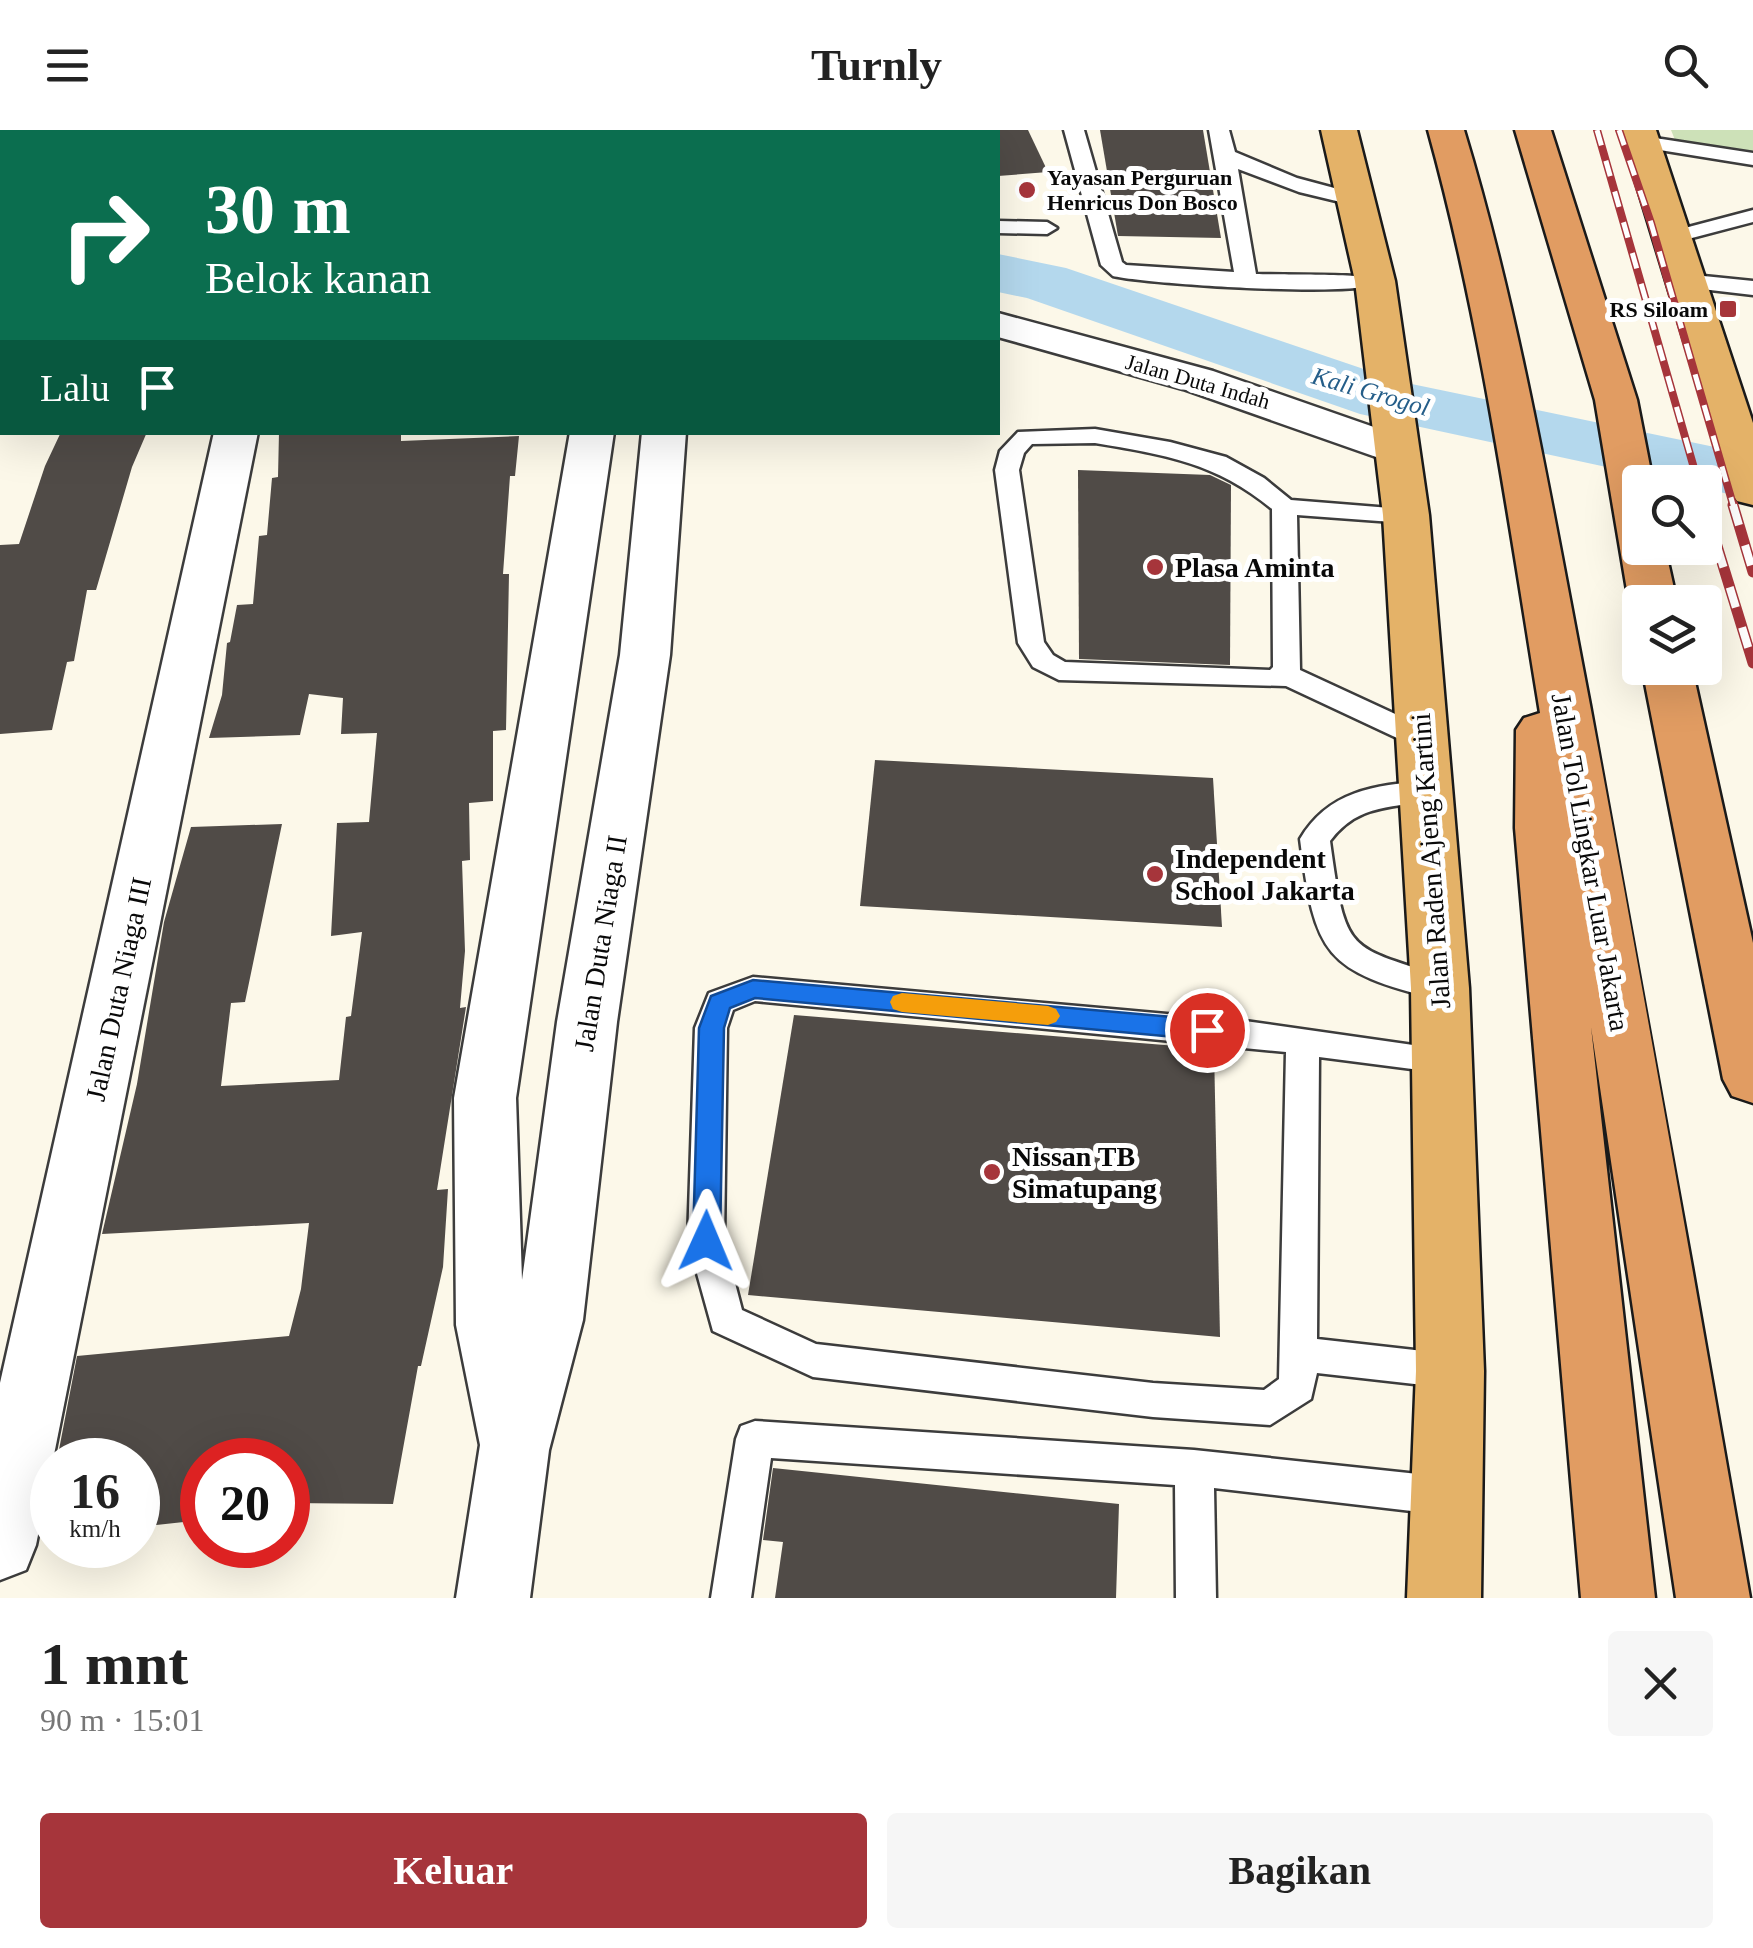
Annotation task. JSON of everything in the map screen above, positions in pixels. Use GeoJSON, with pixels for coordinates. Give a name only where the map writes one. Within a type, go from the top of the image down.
{"type":"FeatureCollection","features":[{"type":"Feature","properties":{"kind":"highway","name":"Jalan Raden Ajeng Kartini"},"geometry":{"type":"LineString","coordinates":[[1339,130],[1375,281],[1386,362],[1406,516],[1424,764],[1443,1060],[1450,1371],[1444,1598]]}},
{"type":"Feature","properties":{"kind":"highway","name":"Jalan Tol Lingkar Luar Jakarta"},"geometry":{"type":"LineString","coordinates":[[1446,130],[1467,202],[1508,386],[1623,1039],[1714,1598]]}},
{"type":"Feature","properties":{"kind":"highway"},"geometry":{"type":"LineString","coordinates":[[1533,130],[1616,400],[1627,465]]}},
{"type":"Feature","properties":{"kind":"highway"},"geometry":{"type":"LineString","coordinates":[[1640,136],[1669,238],[1743,445]]}},
{"type":"Feature","properties":{"kind":"highway"},"geometry":{"type":"LineString","coordinates":[[1542,592],[1542,828],[1618,1598]]}},
{"type":"Feature","properties":{"kind":"highway"},"geometry":{"type":"LineString","coordinates":[[1671,685],[1753,1079]]}},
{"type":"Feature","properties":{"kind":"highway"},"geometry":{"type":"LineString","coordinates":[[1705,836],[1753,914]]}},
{"type":"Feature","properties":{"kind":"street","name":"Jalan Duta Indah"},"geometry":{"type":"LineString","coordinates":[[1000,325],[1063,340],[1394,440]]}},
{"type":"Feature","properties":{"kind":"street","name":"Jalan Duta Niaga III"},"geometry":{"type":"LineString","coordinates":[[0,1545],[235,435]]}},
{"type":"Feature","properties":{"kind":"street","name":"Jalan Duta Niaga II"},"geometry":{"type":"LineString","coordinates":[[514,1450],[490,1325],[486,1098],[592,435]]}},
{"type":"Feature","properties":{"kind":"street","name":"Jalan Duta Niaga II"},"geometry":{"type":"LineString","coordinates":[[493,1598],[514,1450],[550,1320],[587,1022],[645,655],[664,435]]}},
{"type":"Feature","properties":{"kind":"lane"},"geometry":{"type":"LineString","coordinates":[[1074,130],[1112,266],[1131,274],[1375,281]]}},
{"type":"Feature","properties":{"kind":"lane"},"geometry":{"type":"LineString","coordinates":[[1220,130],[1246,280]]}},
{"type":"Feature","properties":{"kind":"lane"},"geometry":{"type":"LineString","coordinates":[[1640,136],[1753,159]]}},
{"type":"Feature","properties":{"kind":"lane"},"geometry":{"type":"LineString","coordinates":[[1226,155],[1306,191],[1358,200]]}},
{"type":"Feature","properties":{"kind":"lane"},"geometry":{"type":"LineString","coordinates":[[1669,238],[1753,216]]}},
{"type":"Feature","properties":{"kind":"lane"},"geometry":{"type":"LineString","coordinates":[[1000,227],[1047,228]]}},
{"type":"Feature","properties":{"kind":"lane"},"geometry":{"type":"LineString","coordinates":[[1684,281],[1753,288]]}},
{"type":"Feature","properties":{"kind":"lane"},"geometry":{"type":"LineString","coordinates":[[1285,674],[1272,679],[1080,673],[1059,671],[1043,662],[1031,643],[1007,470],[1012,451],[1026,437],[1095,436],[1217,462],[1255,483],[1284,507],[1406,516]]}},
{"type":"Feature","properties":{"kind":"lane"},"geometry":{"type":"LineString","coordinates":[[1284,507],[1285,674]]}},
{"type":"Feature","properties":{"kind":"lane"},"geometry":{"type":"LineString","coordinates":[[1285,674],[1424,764],[1377,794],[1331,814],[1315,839],[1326,923],[1345,954],[1380,974],[1440,988]]}},
{"type":"Feature","properties":{"kind":"lane"},"geometry":{"type":"LineString","coordinates":[[1303,1042],[1298,1387],[1270,1408],[1153,1400],[813,1360],[726,1320],[706,1241],[712,1028],[720,1002],[753,989],[1303,1042],[1443,1060]]}},
{"type":"Feature","properties":{"kind":"lane"},"geometry":{"type":"LineString","coordinates":[[1299,1354],[1450,1371]]}},
{"type":"Feature","properties":{"kind":"lane"},"geometry":{"type":"LineString","coordinates":[[732,1598],[755,1439],[1194,1468],[1446,1496]]}},
{"type":"Feature","properties":{"kind":"lane"},"geometry":{"type":"LineString","coordinates":[[1194,1468],[1196,1598]]}},
{"type":"Feature","properties":{"kind":"green space"},"geometry":{"type":"Polygon","coordinates":[[[1671,130],[1753,130],[1753,153],[1675,140],[1671,130]]]}},
{"type":"Feature","properties":{"kind":"building","name":"Yayasan Perguruan Henricus Don Bosco"},"geometry":{"type":"Polygon","coordinates":[[[1000,130],[1028,130],[1048,172],[1000,176],[1000,130]]]}},
{"type":"Feature","properties":{"kind":"building"},"geometry":{"type":"Polygon","coordinates":[[[1100,130],[1203,130],[1221,238],[1118,236],[1100,130]]]}},
{"type":"Feature","properties":{"kind":"building"},"geometry":{"type":"Polygon","coordinates":[[[60,435],[146,435],[132,467],[96,590],[87,590],[74,661],[67,662],[52,730],[0,734],[0,545],[19,544],[60,435]]]}},
{"type":"Feature","properties":{"kind":"building"},"geometry":{"type":"Polygon","coordinates":[[[279,435],[401,435],[401,441],[519,436],[515,476],[510,476],[503,574],[509,574],[506,730],[493,731],[493,801],[469,803],[470,860],[462,861],[465,951],[460,1008],[466,1007],[437,1190],[448,1189],[443,1267],[418,1366],[393,1504],[310,1503],[310,1438],[180,1438],[180,1522],[160,1525],[160,1438],[61,1438],[77,1356],[289,1336],[301,1289],[309,1223],[102,1234],[137,1084],[164,922],[191,827],[282,824],[245,1002],[231,1003],[221,1086],[339,1080],[362,932],[331,936],[337,823],[369,822],[377,733],[341,734],[343,698],[309,694],[300,735],[209,738],[222,695],[227,643],[237,605],[253,604],[259,536],[267,535],[272,478],[278,477],[279,435]]]}},
{"type":"Feature","properties":{"kind":"building","name":"Plasa Aminta"},"geometry":{"type":"Polygon","coordinates":[[[1078,470],[1210,475],[1231,485],[1230,665],[1079,659],[1078,470]]]}},
{"type":"Feature","properties":{"kind":"building"},"geometry":{"type":"Polygon","coordinates":[[[875,760],[1213,778],[1222,927],[860,906],[875,760]]]}},
{"type":"Feature","properties":{"kind":"building","name":"Nissan TB Simatupang"},"geometry":{"type":"Polygon","coordinates":[[[794,1015],[1214,1049],[1220,1337],[748,1295],[794,1015]]]}},
{"type":"Feature","properties":{"kind":"building"},"geometry":{"type":"Polygon","coordinates":[[[773,1468],[1119,1504],[1116,1598],[775,1598],[783,1542],[763,1540],[773,1468]]]}},
{"type":"Feature","properties":{"kind":"waterway","name":"Kali Grogol"},"geometry":{"type":"LineString","coordinates":[[1000,273],[1043,282],[1385,399],[1753,477]]}},
{"type":"Feature","properties":{"kind":"railway"},"geometry":{"type":"LineString","coordinates":[[1597,130],[1693,465]]}},
{"type":"Feature","properties":{"kind":"railway"},"geometry":{"type":"LineString","coordinates":[[1619,130],[1651,223],[1734,508]]}},
{"type":"Feature","properties":{"kind":"railway"},"geometry":{"type":"LineString","coordinates":[[1733,505],[1753,572]]}},
{"type":"Feature","properties":{"kind":"railway"},"geometry":{"type":"LineString","coordinates":[[1722,562],[1753,663]]}},
{"type":"Feature","properties":{"kind":"slow traffic"},"geometry":{"type":"LineString","coordinates":[[902,1002],[1048,1016]]}},
{"type":"Feature","properties":{"kind":"place","name":"Yayasan Perguruan Henricus Don Bosco"},"geometry":{"type":"Point","coordinates":[1027,190]}},
{"type":"Feature","properties":{"kind":"place","name":"RS Siloam"},"geometry":{"type":"Point","coordinates":[1728,309]}},
{"type":"Feature","properties":{"kind":"place","name":"Plasa Aminta"},"geometry":{"type":"Point","coordinates":[1155,567]}},
{"type":"Feature","properties":{"kind":"place","name":"Independent School Jakarta"},"geometry":{"type":"Point","coordinates":[1155,874]}},
{"type":"Feature","properties":{"kind":"place","name":"Nissan TB Simatupang"},"geometry":{"type":"Point","coordinates":[992,1172]}},
{"type":"Feature","properties":{"kind":"route"},"geometry":{"type":"LineString","coordinates":[[706,1241],[712,1028],[720,1002],[753,989],[1207,1030]]}}]}
